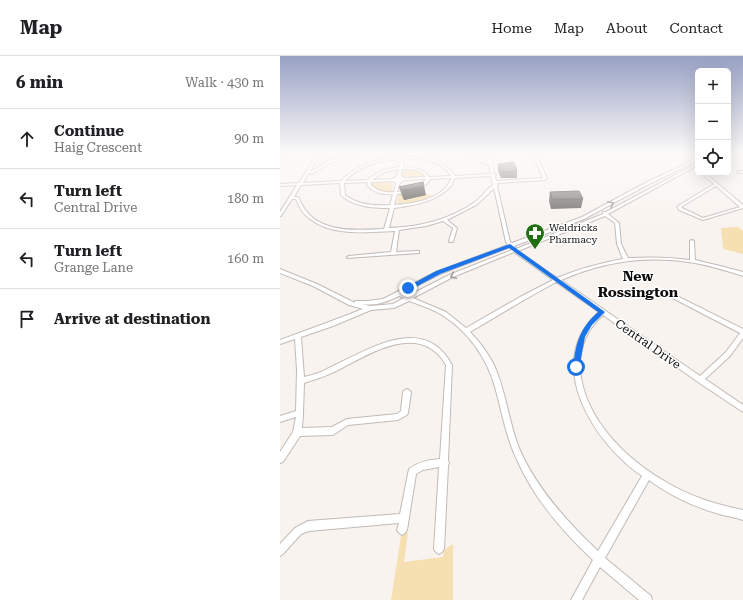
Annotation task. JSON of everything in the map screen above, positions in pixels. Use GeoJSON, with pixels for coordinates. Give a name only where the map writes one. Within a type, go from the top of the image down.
{"type":"FeatureCollection","features":[{"type":"Feature","properties":{"kind":"street"},"geometry":{"type":"LineString","coordinates":[[280,214],[304,178]]}},
{"type":"Feature","properties":{"kind":"street"},"geometry":{"type":"LineString","coordinates":[[342,182],[346,178]]}},
{"type":"Feature","properties":{"kind":"street"},"geometry":{"type":"LineString","coordinates":[[369,181],[372,178]]}},
{"type":"Feature","properties":{"kind":"street"},"geometry":{"type":"LineString","coordinates":[[280,185],[419,178]]}},
{"type":"Feature","properties":{"kind":"street"},"geometry":{"type":"LineString","coordinates":[[369,181],[369,185],[374,190],[395,193],[419,188],[428,178]]}},
{"type":"Feature","properties":{"kind":"street"},"geometry":{"type":"LineString","coordinates":[[342,182],[343,194],[353,202],[366,206],[392,207],[419,202],[433,197],[448,188],[453,178]]}},
{"type":"Feature","properties":{"kind":"street"},"geometry":{"type":"LineString","coordinates":[[495,178],[512,248]]}},
{"type":"Feature","properties":{"kind":"street"},"geometry":{"type":"LineString","coordinates":[[291,198],[297,198],[301,209],[305,214],[324,225],[347,231],[386,230],[428,225],[444,220],[476,203],[490,188],[496,184],[545,178]]}},
{"type":"Feature","properties":{"kind":"street"},"geometry":{"type":"LineString","coordinates":[[280,342],[370,308],[394,306],[451,276],[598,210],[657,178]]}},
{"type":"Feature","properties":{"kind":"street"},"geometry":{"type":"LineString","coordinates":[[357,304],[384,301],[438,273],[576,227],[606,214],[671,178]]}},
{"type":"Feature","properties":{"kind":"street"},"geometry":{"type":"LineString","coordinates":[[710,178],[743,207]]}},
{"type":"Feature","properties":{"kind":"street"},"geometry":{"type":"LineString","coordinates":[[386,230],[398,180]]}},
{"type":"Feature","properties":{"kind":"street"},"geometry":{"type":"LineString","coordinates":[[648,183],[656,186]]}},
{"type":"Feature","properties":{"kind":"street"},"geometry":{"type":"LineString","coordinates":[[717,184],[679,207],[681,210],[696,217],[706,219],[743,207]]}},
{"type":"Feature","properties":{"kind":"street"},"geometry":{"type":"LineString","coordinates":[[598,210],[617,222],[619,244],[626,259]]}},
{"type":"Feature","properties":{"kind":"street"},"geometry":{"type":"LineString","coordinates":[[444,220],[455,228],[451,241]]}},
{"type":"Feature","properties":{"kind":"street"},"geometry":{"type":"LineString","coordinates":[[552,230],[560,231],[576,227]]}},
{"type":"Feature","properties":{"kind":"street"},"geometry":{"type":"LineString","coordinates":[[393,253],[398,229]]}},
{"type":"Feature","properties":{"kind":"street"},"geometry":{"type":"LineString","coordinates":[[552,230],[552,236]]}},
{"type":"Feature","properties":{"kind":"street"},"geometry":{"type":"LineString","coordinates":[[692,241],[693,261]]}},
{"type":"Feature","properties":{"kind":"street","name":"Central Drive"},"geometry":{"type":"LineString","coordinates":[[512,248],[743,409]]}},
{"type":"Feature","properties":{"kind":"street"},"geometry":{"type":"LineString","coordinates":[[349,256],[417,252]]}},
{"type":"Feature","properties":{"kind":"street"},"geometry":{"type":"LineString","coordinates":[[466,332],[556,280],[593,266],[626,259],[653,257],[693,261],[743,274]]}},
{"type":"Feature","properties":{"kind":"street"},"geometry":{"type":"LineString","coordinates":[[280,271],[342,298],[370,308]]}},
{"type":"Feature","properties":{"kind":"street"},"geometry":{"type":"LineString","coordinates":[[663,291],[743,332],[728,354],[700,380]]}},
{"type":"Feature","properties":{"kind":"street"},"geometry":{"type":"LineString","coordinates":[[398,294],[438,311],[458,324],[472,338],[489,363],[514,446],[531,480],[560,520],[598,560],[647,600]]}},
{"type":"Feature","properties":{"kind":"street"},"geometry":{"type":"LineString","coordinates":[[370,308],[376,302]]}},
{"type":"Feature","properties":{"kind":"street"},"geometry":{"type":"LineString","coordinates":[[354,315],[357,304]]}},
{"type":"Feature","properties":{"kind":"street"},"geometry":{"type":"LineString","coordinates":[[602,312],[589,324],[582,337],[576,367],[582,395],[589,413],[597,426],[614,446],[647,475],[665,487],[731,513],[743,515]]}},
{"type":"Feature","properties":{"kind":"street"},"geometry":{"type":"LineString","coordinates":[[280,460],[297,432],[300,381],[300,346],[298,336]]}},
{"type":"Feature","properties":{"kind":"street"},"geometry":{"type":"LineString","coordinates":[[300,381],[332,370],[387,344],[410,341],[428,343],[441,353],[449,365],[439,549]]}},
{"type":"Feature","properties":{"kind":"street"},"geometry":{"type":"LineString","coordinates":[[297,432],[333,431],[347,422],[398,417],[404,413],[407,392]]}},
{"type":"Feature","properties":{"kind":"street"},"geometry":{"type":"LineString","coordinates":[[280,419],[299,413]]}},
{"type":"Feature","properties":{"kind":"street"},"geometry":{"type":"LineString","coordinates":[[402,530],[412,472],[416,468],[424,465],[444,463]]}},
{"type":"Feature","properties":{"kind":"street"},"geometry":{"type":"LineString","coordinates":[[576,600],[647,475]]}},
{"type":"Feature","properties":{"kind":"street"},"geometry":{"type":"LineString","coordinates":[[280,551],[298,531],[308,526],[404,518]]}},
{"type":"Feature","properties":{"kind":"shaded area"},"geometry":{"type":"Polygon","coordinates":[[[372,182],[391,183],[393,186],[391,192],[378,190],[372,185],[372,182]]]}},
{"type":"Feature","properties":{"kind":"shaded area"},"geometry":{"type":"Polygon","coordinates":[[[415,190],[432,196],[424,200],[397,205],[399,194],[415,190]]]}},
{"type":"Feature","properties":{"kind":"shaded area"},"geometry":{"type":"Polygon","coordinates":[[[738,227],[743,231],[743,254],[723,249],[721,228],[738,227]]]}},
{"type":"Feature","properties":{"kind":"shaded area"},"geometry":{"type":"Polygon","coordinates":[[[402,530],[408,532],[404,562],[443,557],[444,550],[453,544],[453,600],[391,600],[402,530]]]}},
{"type":"Feature","properties":{"kind":"building"},"geometry":{"type":"Polygon","coordinates":[[[423,182],[424,186],[402,190],[399,187],[423,182]]]}},
{"type":"Feature","properties":{"kind":"building"},"geometry":{"type":"Polygon","coordinates":[[[579,191],[583,199],[552,199],[550,192],[579,191]]]}},
{"type":"Feature","properties":{"kind":"place","name":"Weldricks Pharmacy"},"geometry":{"type":"Point","coordinates":[535,250]}},
{"type":"Feature","properties":{"kind":"district","name":"New Rossington"},"geometry":{"type":"Point","coordinates":[638,284]}},
{"type":"Feature","properties":{"kind":"route"},"geometry":{"type":"LineString","coordinates":[[408,288],[451,267],[510,246],[602,312],[586,328],[579,347],[576,367]]}}]}
